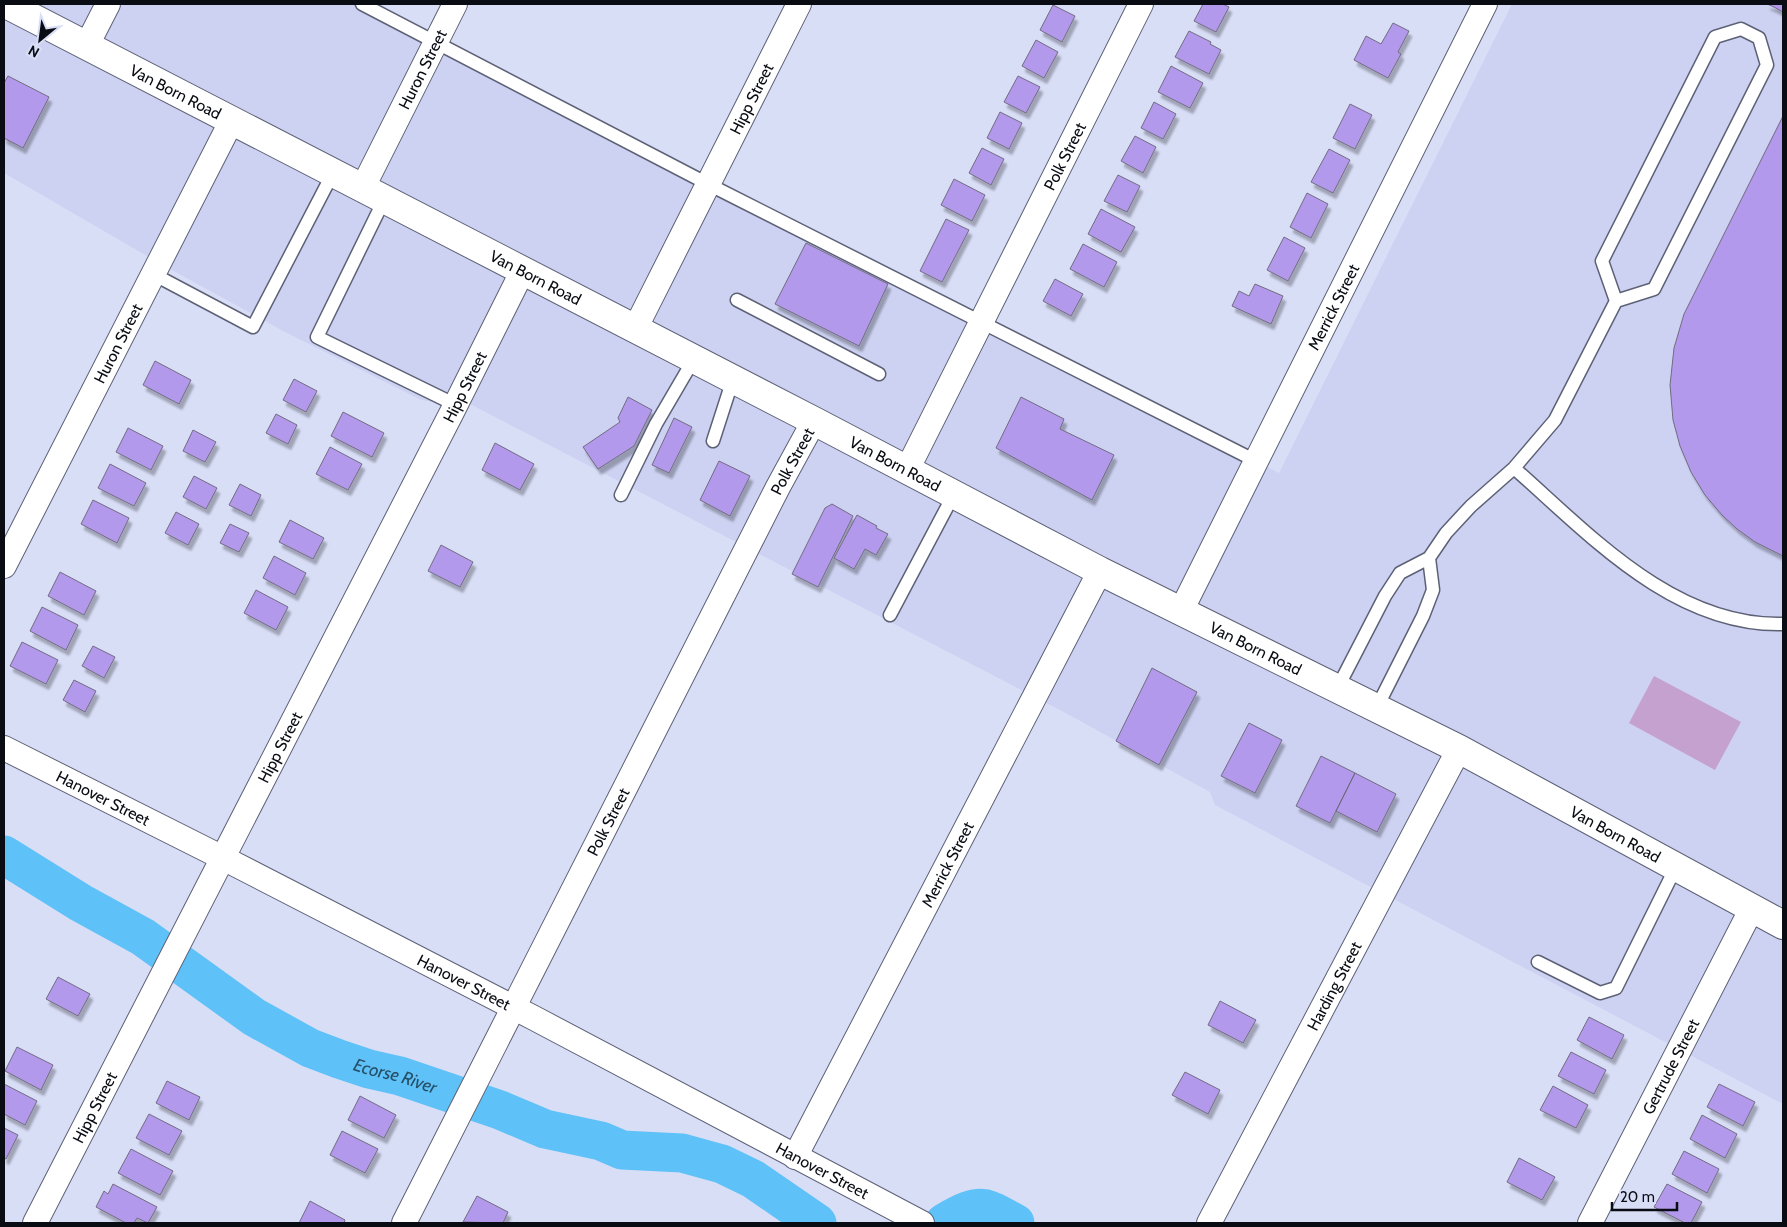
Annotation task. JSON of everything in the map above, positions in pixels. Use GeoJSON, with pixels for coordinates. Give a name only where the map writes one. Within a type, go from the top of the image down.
{"type":"FeatureCollection","features":[{"type":"Feature","properties":{"kind":"main road","name":"Van Born Road"},"geometry":{"type":"LineString","coordinates":[[6,4],[523,270],[1100,571],[1459,749],[1783,925]]}},
{"type":"Feature","properties":{"kind":"street"},"geometry":{"type":"LineString","coordinates":[[86,45],[108,4]]}},
{"type":"Feature","properties":{"kind":"street","name":"Huron Street"},"geometry":{"type":"LineString","coordinates":[[373,194],[436,43],[455,4]]}},
{"type":"Feature","properties":{"kind":"street","name":"Hipp Street"},"geometry":{"type":"LineString","coordinates":[[635,329],[799,4]]}},
{"type":"Feature","properties":{"kind":"street","name":"Polk Street"},"geometry":{"type":"LineString","coordinates":[[907,470],[1141,4]]}},
{"type":"Feature","properties":{"kind":"street","name":"Merrick Street"},"geometry":{"type":"LineString","coordinates":[[1181,611],[1485,4]]}},
{"type":"Feature","properties":{"kind":"street","name":"Huron Street"},"geometry":{"type":"LineString","coordinates":[[4,566],[232,120]]}},
{"type":"Feature","properties":{"kind":"street","name":"Hipp Street"},"geometry":{"type":"LineString","coordinates":[[36,1223],[456,405],[523,270]]}},
{"type":"Feature","properties":{"kind":"street","name":"Polk Street"},"geometry":{"type":"LineString","coordinates":[[404,1223],[774,495],[814,421]]}},
{"type":"Feature","properties":{"kind":"street","name":"Merrick Street"},"geometry":{"type":"LineString","coordinates":[[795,1157],[1100,571]]}},
{"type":"Feature","properties":{"kind":"street","name":"Hanover Street"},"geometry":{"type":"LineString","coordinates":[[4,748],[514,1007],[919,1222]]}},
{"type":"Feature","properties":{"kind":"street","name":"Harding Street"},"geometry":{"type":"LineString","coordinates":[[1209,1223],[1459,749]]}},
{"type":"Feature","properties":{"kind":"street","name":"Gertrude Street"},"geometry":{"type":"LineString","coordinates":[[1590,1223],[1752,908]]}},
{"type":"Feature","properties":{"kind":"lane"},"geometry":{"type":"LineString","coordinates":[[362,4],[708,184],[1256,461]]}},
{"type":"Feature","properties":{"kind":"lane"},"geometry":{"type":"LineString","coordinates":[[1336,689],[1385,596],[1400,573],[1429,558],[1446,533],[1471,506],[1514,468],[1555,420],[1616,301],[1654,289],[1766,65],[1759,38],[1741,29],[1715,36],[1602,261],[1616,301]]}},
{"type":"Feature","properties":{"kind":"lane"},"geometry":{"type":"LineString","coordinates":[[153,274],[253,326],[332,173]]}},
{"type":"Feature","properties":{"kind":"lane"},"geometry":{"type":"LineString","coordinates":[[373,194],[317,337],[456,405]]}},
{"type":"Feature","properties":{"kind":"lane"},"geometry":{"type":"LineString","coordinates":[[737,300],[879,374]]}},
{"type":"Feature","properties":{"kind":"lane"},"geometry":{"type":"LineString","coordinates":[[621,495],[656,424],[694,359]]}},
{"type":"Feature","properties":{"kind":"lane"},"geometry":{"type":"LineString","coordinates":[[714,441],[733,379]]}},
{"type":"Feature","properties":{"kind":"lane"},"geometry":{"type":"LineString","coordinates":[[1514,468],[1623,562],[1642,577],[1672,595],[1720,616],[1767,625],[1783,624]]}},
{"type":"Feature","properties":{"kind":"lane"},"geometry":{"type":"LineString","coordinates":[[890,615],[954,494]]}},
{"type":"Feature","properties":{"kind":"lane"},"geometry":{"type":"LineString","coordinates":[[1376,709],[1398,669],[1433,590],[1429,558]]}},
{"type":"Feature","properties":{"kind":"lane"},"geometry":{"type":"LineString","coordinates":[[1538,962],[1600,993],[1616,988],[1676,867]]}},
{"type":"Feature","properties":{"kind":"shaded area"},"geometry":{"type":"Polygon","coordinates":[[[4,4],[362,4],[980,323],[1279,473],[1512,4],[1783,4],[1783,1104],[1215,805],[1210,792],[1060,710],[470,404],[456,405],[421,400],[285,332],[159,263],[4,173],[4,4]]]}},
{"type":"Feature","properties":{"kind":"shaded area"},"geometry":{"type":"Polygon","coordinates":[[[1654,676],[1741,722],[1715,770],[1629,723],[1654,676]]]}},
{"type":"Feature","properties":{"kind":"building"},"geometry":{"type":"Polygon","coordinates":[[[1203,4],[1223,4],[1229,7],[1216,32],[1194,21],[1203,4]]]}},
{"type":"Feature","properties":{"kind":"building"},"geometry":{"type":"Polygon","coordinates":[[[1767,4],[1783,4],[1783,12],[1774,7],[1767,4]]]}},
{"type":"Feature","properties":{"kind":"building"},"geometry":{"type":"Polygon","coordinates":[[[1053,5],[1075,16],[1062,42],[1040,30],[1053,5]]]}},
{"type":"Feature","properties":{"kind":"building"},"geometry":{"type":"Polygon","coordinates":[[[1393,23],[1409,31],[1398,52],[1401,54],[1388,78],[1354,60],[1366,36],[1381,44],[1393,23]]]}},
{"type":"Feature","properties":{"kind":"building"},"geometry":{"type":"Polygon","coordinates":[[[1189,31],[1211,42],[1210,44],[1221,50],[1209,74],[1175,57],[1189,31]]]}},
{"type":"Feature","properties":{"kind":"building"},"geometry":{"type":"Polygon","coordinates":[[[1036,40],[1058,52],[1044,78],[1022,66],[1036,40]]]}},
{"type":"Feature","properties":{"kind":"building"},"geometry":{"type":"Polygon","coordinates":[[[1171,66],[1203,83],[1190,108],[1158,92],[1171,66]]]}},
{"type":"Feature","properties":{"kind":"building"},"geometry":{"type":"Polygon","coordinates":[[[8,76],[49,97],[23,148],[4,138],[4,83],[8,76]]]}},
{"type":"Feature","properties":{"kind":"building"},"geometry":{"type":"Polygon","coordinates":[[[1018,76],[1040,87],[1026,113],[1004,102],[1018,76]]]}},
{"type":"Feature","properties":{"kind":"building"},"geometry":{"type":"Polygon","coordinates":[[[1154,102],[1176,114],[1163,139],[1141,128],[1154,102]]]}},
{"type":"Feature","properties":{"kind":"building"},"geometry":{"type":"Polygon","coordinates":[[[1350,104],[1372,115],[1355,149],[1333,138],[1350,104]]]}},
{"type":"Feature","properties":{"kind":"building"},"geometry":{"type":"Polygon","coordinates":[[[1000,112],[1022,123],[1009,149],[987,138],[1000,112]]]}},
{"type":"Feature","properties":{"kind":"building"},"geometry":{"type":"Polygon","coordinates":[[[1783,116],[1783,556],[1755,542],[1737,529],[1705,495],[1691,472],[1680,446],[1673,420],[1670,385],[1674,348],[1684,314],[1783,116]]]}},
{"type":"Feature","properties":{"kind":"building"},"geometry":{"type":"Polygon","coordinates":[[[1135,136],[1156,147],[1143,173],[1121,161],[1135,136]]]}},
{"type":"Feature","properties":{"kind":"building"},"geometry":{"type":"Polygon","coordinates":[[[982,148],[1004,159],[991,185],[969,173],[982,148]]]}},
{"type":"Feature","properties":{"kind":"building"},"geometry":{"type":"Polygon","coordinates":[[[1329,149],[1350,160],[1333,193],[1311,182],[1329,149]]]}},
{"type":"Feature","properties":{"kind":"building"},"geometry":{"type":"Polygon","coordinates":[[[1118,175],[1140,186],[1127,212],[1104,201],[1118,175]]]}},
{"type":"Feature","properties":{"kind":"building"},"geometry":{"type":"Polygon","coordinates":[[[954,179],[985,195],[972,221],[941,205],[954,179]]]}},
{"type":"Feature","properties":{"kind":"building"},"geometry":{"type":"Polygon","coordinates":[[[1307,193],[1328,204],[1311,238],[1290,227],[1307,193]]]}},
{"type":"Feature","properties":{"kind":"building"},"geometry":{"type":"Polygon","coordinates":[[[1101,209],[1135,227],[1121,252],[1088,234],[1101,209]]]}},
{"type":"Feature","properties":{"kind":"building"},"geometry":{"type":"Polygon","coordinates":[[[946,219],[969,230],[942,282],[920,271],[946,219]]]}},
{"type":"Feature","properties":{"kind":"building"},"geometry":{"type":"Polygon","coordinates":[[[1284,237],[1305,248],[1288,281],[1267,270],[1284,237]]]}},
{"type":"Feature","properties":{"kind":"building"},"geometry":{"type":"Polygon","coordinates":[[[806,243],[888,284],[859,346],[775,304],[806,243]]]}},
{"type":"Feature","properties":{"kind":"building"},"geometry":{"type":"Polygon","coordinates":[[[1083,244],[1117,262],[1104,287],[1070,269],[1083,244]]]}},
{"type":"Feature","properties":{"kind":"building"},"geometry":{"type":"Polygon","coordinates":[[[1055,279],[1083,294],[1071,316],[1043,301],[1055,279]]]}},
{"type":"Feature","properties":{"kind":"building"},"geometry":{"type":"Polygon","coordinates":[[[1255,284],[1283,296],[1271,324],[1232,306],[1239,291],[1249,296],[1255,284]]]}},
{"type":"Feature","properties":{"kind":"building"},"geometry":{"type":"Polygon","coordinates":[[[155,361],[191,380],[179,404],[143,385],[155,361]]]}},
{"type":"Feature","properties":{"kind":"building"},"geometry":{"type":"Polygon","coordinates":[[[294,379],[317,391],[306,412],[283,400],[294,379]]]}},
{"type":"Feature","properties":{"kind":"building"},"geometry":{"type":"Polygon","coordinates":[[[628,397],[652,410],[634,446],[598,469],[583,447],[620,422],[618,418],[628,397]]]}},
{"type":"Feature","properties":{"kind":"building"},"geometry":{"type":"Polygon","coordinates":[[[1021,397],[1064,419],[1060,429],[1114,455],[1092,500],[996,448],[1021,397]]]}},
{"type":"Feature","properties":{"kind":"building"},"geometry":{"type":"Polygon","coordinates":[[[343,412],[384,433],[372,457],[331,436],[343,412]]]}},
{"type":"Feature","properties":{"kind":"building"},"geometry":{"type":"Polygon","coordinates":[[[276,414],[297,425],[288,444],[266,433],[276,414]]]}},
{"type":"Feature","properties":{"kind":"building"},"geometry":{"type":"Polygon","coordinates":[[[674,418],[692,427],[669,473],[652,465],[674,418]]]}},
{"type":"Feature","properties":{"kind":"building"},"geometry":{"type":"Polygon","coordinates":[[[128,428],[163,446],[151,470],[116,452],[128,428]]]}},
{"type":"Feature","properties":{"kind":"building"},"geometry":{"type":"Polygon","coordinates":[[[193,430],[216,442],[205,462],[183,451],[193,430]]]}},
{"type":"Feature","properties":{"kind":"building"},"geometry":{"type":"Polygon","coordinates":[[[495,443],[534,464],[520,490],[482,470],[495,443]]]}},
{"type":"Feature","properties":{"kind":"building"},"geometry":{"type":"Polygon","coordinates":[[[330,447],[362,464],[348,490],[316,474],[330,447]]]}},
{"type":"Feature","properties":{"kind":"building"},"geometry":{"type":"Polygon","coordinates":[[[719,461],[750,476],[730,516],[700,500],[719,461]]]}},
{"type":"Feature","properties":{"kind":"building"},"geometry":{"type":"Polygon","coordinates":[[[110,464],[146,483],[134,506],[98,488],[110,464]]]}},
{"type":"Feature","properties":{"kind":"building"},"geometry":{"type":"Polygon","coordinates":[[[194,476],[217,488],[206,509],[183,497],[194,476]]]}},
{"type":"Feature","properties":{"kind":"building"},"geometry":{"type":"Polygon","coordinates":[[[240,484],[261,495],[251,516],[229,505],[240,484]]]}},
{"type":"Feature","properties":{"kind":"building"},"geometry":{"type":"Polygon","coordinates":[[[93,500],[129,518],[117,543],[81,524],[93,500]]]}},
{"type":"Feature","properties":{"kind":"building"},"geometry":{"type":"Polygon","coordinates":[[[832,504],[853,516],[818,587],[792,574],[825,508],[832,504]]]}},
{"type":"Feature","properties":{"kind":"building"},"geometry":{"type":"Polygon","coordinates":[[[176,512],[199,524],[188,545],[165,533],[176,512]]]}},
{"type":"Feature","properties":{"kind":"building"},"geometry":{"type":"Polygon","coordinates":[[[857,515],[888,534],[876,555],[865,549],[854,569],[834,558],[857,515]]]}},
{"type":"Feature","properties":{"kind":"building"},"geometry":{"type":"Polygon","coordinates":[[[290,520],[324,538],[313,559],[279,542],[290,520]]]}},
{"type":"Feature","properties":{"kind":"building"},"geometry":{"type":"Polygon","coordinates":[[[230,524],[249,533],[239,552],[220,543],[230,524]]]}},
{"type":"Feature","properties":{"kind":"building"},"geometry":{"type":"Polygon","coordinates":[[[441,545],[473,562],[460,587],[428,571],[441,545]]]}},
{"type":"Feature","properties":{"kind":"building"},"geometry":{"type":"Polygon","coordinates":[[[274,556],[306,573],[295,595],[263,578],[274,556]]]}},
{"type":"Feature","properties":{"kind":"building"},"geometry":{"type":"Polygon","coordinates":[[[60,572],[96,591],[84,615],[48,596],[60,572]]]}},
{"type":"Feature","properties":{"kind":"building"},"geometry":{"type":"Polygon","coordinates":[[[256,590],[288,607],[276,630],[244,613],[256,590]]]}},
{"type":"Feature","properties":{"kind":"building"},"geometry":{"type":"Polygon","coordinates":[[[42,607],[78,625],[66,650],[30,631],[42,607]]]}},
{"type":"Feature","properties":{"kind":"building"},"geometry":{"type":"Polygon","coordinates":[[[22,642],[58,660],[46,684],[10,666],[22,642]]]}},
{"type":"Feature","properties":{"kind":"building"},"geometry":{"type":"Polygon","coordinates":[[[93,646],[115,657],[104,678],[82,666],[93,646]]]}},
{"type":"Feature","properties":{"kind":"building"},"geometry":{"type":"Polygon","coordinates":[[[1152,668],[1197,692],[1159,765],[1116,741],[1152,668]]]}},
{"type":"Feature","properties":{"kind":"building"},"geometry":{"type":"Polygon","coordinates":[[[74,680],[96,691],[85,712],[63,700],[74,680]]]}},
{"type":"Feature","properties":{"kind":"building"},"geometry":{"type":"Polygon","coordinates":[[[1249,723],[1282,740],[1255,793],[1221,776],[1249,723]]]}},
{"type":"Feature","properties":{"kind":"building"},"geometry":{"type":"Polygon","coordinates":[[[1321,756],[1355,773],[1330,823],[1296,806],[1321,756]]]}},
{"type":"Feature","properties":{"kind":"building"},"geometry":{"type":"Polygon","coordinates":[[[1355,773],[1396,794],[1377,832],[1336,811],[1355,773]]]}},
{"type":"Feature","properties":{"kind":"building"},"geometry":{"type":"Polygon","coordinates":[[[58,977],[90,994],[78,1016],[46,999],[58,977]]]}},
{"type":"Feature","properties":{"kind":"building"},"geometry":{"type":"Polygon","coordinates":[[[1220,1001],[1256,1020],[1243,1043],[1208,1025],[1220,1001]]]}},
{"type":"Feature","properties":{"kind":"building"},"geometry":{"type":"Polygon","coordinates":[[[1589,1017],[1624,1035],[1612,1059],[1577,1040],[1589,1017]]]}},
{"type":"Feature","properties":{"kind":"building"},"geometry":{"type":"Polygon","coordinates":[[[17,1047],[53,1065],[41,1090],[5,1071],[17,1047]]]}},
{"type":"Feature","properties":{"kind":"building"},"geometry":{"type":"Polygon","coordinates":[[[1571,1052],[1606,1070],[1594,1094],[1558,1076],[1571,1052]]]}},
{"type":"Feature","properties":{"kind":"building"},"geometry":{"type":"Polygon","coordinates":[[[1185,1072],[1220,1090],[1208,1114],[1172,1095],[1185,1072]]]}},
{"type":"Feature","properties":{"kind":"building"},"geometry":{"type":"Polygon","coordinates":[[[167,1081],[200,1097],[189,1120],[156,1103],[167,1081]]]}},
{"type":"Feature","properties":{"kind":"building"},"geometry":{"type":"Polygon","coordinates":[[[4,1084],[37,1101],[25,1125],[4,1114],[4,1084]]]}},
{"type":"Feature","properties":{"kind":"building"},"geometry":{"type":"Polygon","coordinates":[[[1719,1084],[1755,1102],[1743,1126],[1707,1107],[1719,1084]]]}},
{"type":"Feature","properties":{"kind":"building"},"geometry":{"type":"Polygon","coordinates":[[[1553,1086],[1588,1105],[1576,1128],[1540,1110],[1553,1086]]]}},
{"type":"Feature","properties":{"kind":"building"},"geometry":{"type":"Polygon","coordinates":[[[360,1096],[396,1115],[384,1138],[348,1120],[360,1096]]]}},
{"type":"Feature","properties":{"kind":"building"},"geometry":{"type":"Polygon","coordinates":[[[149,1114],[182,1131],[169,1155],[136,1138],[149,1114]]]}},
{"type":"Feature","properties":{"kind":"building"},"geometry":{"type":"Polygon","coordinates":[[[1702,1115],[1737,1134],[1725,1158],[1690,1139],[1702,1115]]]}},
{"type":"Feature","properties":{"kind":"building"},"geometry":{"type":"Polygon","coordinates":[[[4,1128],[18,1135],[6,1159],[4,1158],[4,1128]]]}},
{"type":"Feature","properties":{"kind":"building"},"geometry":{"type":"Polygon","coordinates":[[[342,1131],[378,1149],[365,1173],[330,1155],[342,1131]]]}},
{"type":"Feature","properties":{"kind":"building"},"geometry":{"type":"Polygon","coordinates":[[[131,1149],[173,1171],[160,1195],[118,1173],[131,1149]]]}},
{"type":"Feature","properties":{"kind":"building"},"geometry":{"type":"Polygon","coordinates":[[[1684,1151],[1719,1169],[1707,1193],[1672,1174],[1684,1151]]]}},
{"type":"Feature","properties":{"kind":"building"},"geometry":{"type":"Polygon","coordinates":[[[1519,1158],[1555,1177],[1542,1200],[1507,1182],[1519,1158]]]}},
{"type":"Feature","properties":{"kind":"building"},"geometry":{"type":"Polygon","coordinates":[[[113,1184],[157,1207],[148,1223],[137,1218],[134,1223],[126,1223],[96,1207],[104,1191],[108,1194],[113,1184]]]}},
{"type":"Feature","properties":{"kind":"building"},"geometry":{"type":"Polygon","coordinates":[[[1667,1184],[1702,1202],[1691,1223],[1685,1223],[1654,1207],[1667,1184]]]}},
{"type":"Feature","properties":{"kind":"building"},"geometry":{"type":"Polygon","coordinates":[[[477,1196],[508,1212],[503,1223],[463,1222],[477,1196]]]}},
{"type":"Feature","properties":{"kind":"building"},"geometry":{"type":"Polygon","coordinates":[[[310,1201],[345,1220],[344,1223],[299,1223],[310,1201]]]}},
{"type":"Feature","properties":{"kind":"waterway","name":"Ecorse River"},"geometry":{"type":"LineString","coordinates":[[4,855],[81,903],[143,937],[254,1017],[310,1048],[369,1069],[400,1076],[500,1110],[545,1129],[601,1141],[622,1150],[682,1153],[722,1164],[753,1179],[817,1223]]}},
{"type":"Feature","properties":{"kind":"waterway","name":"Ecorse River"},"geometry":{"type":"LineString","coordinates":[[944,1223],[966,1212],[978,1209],[992,1211],[1015,1223]]}}]}
